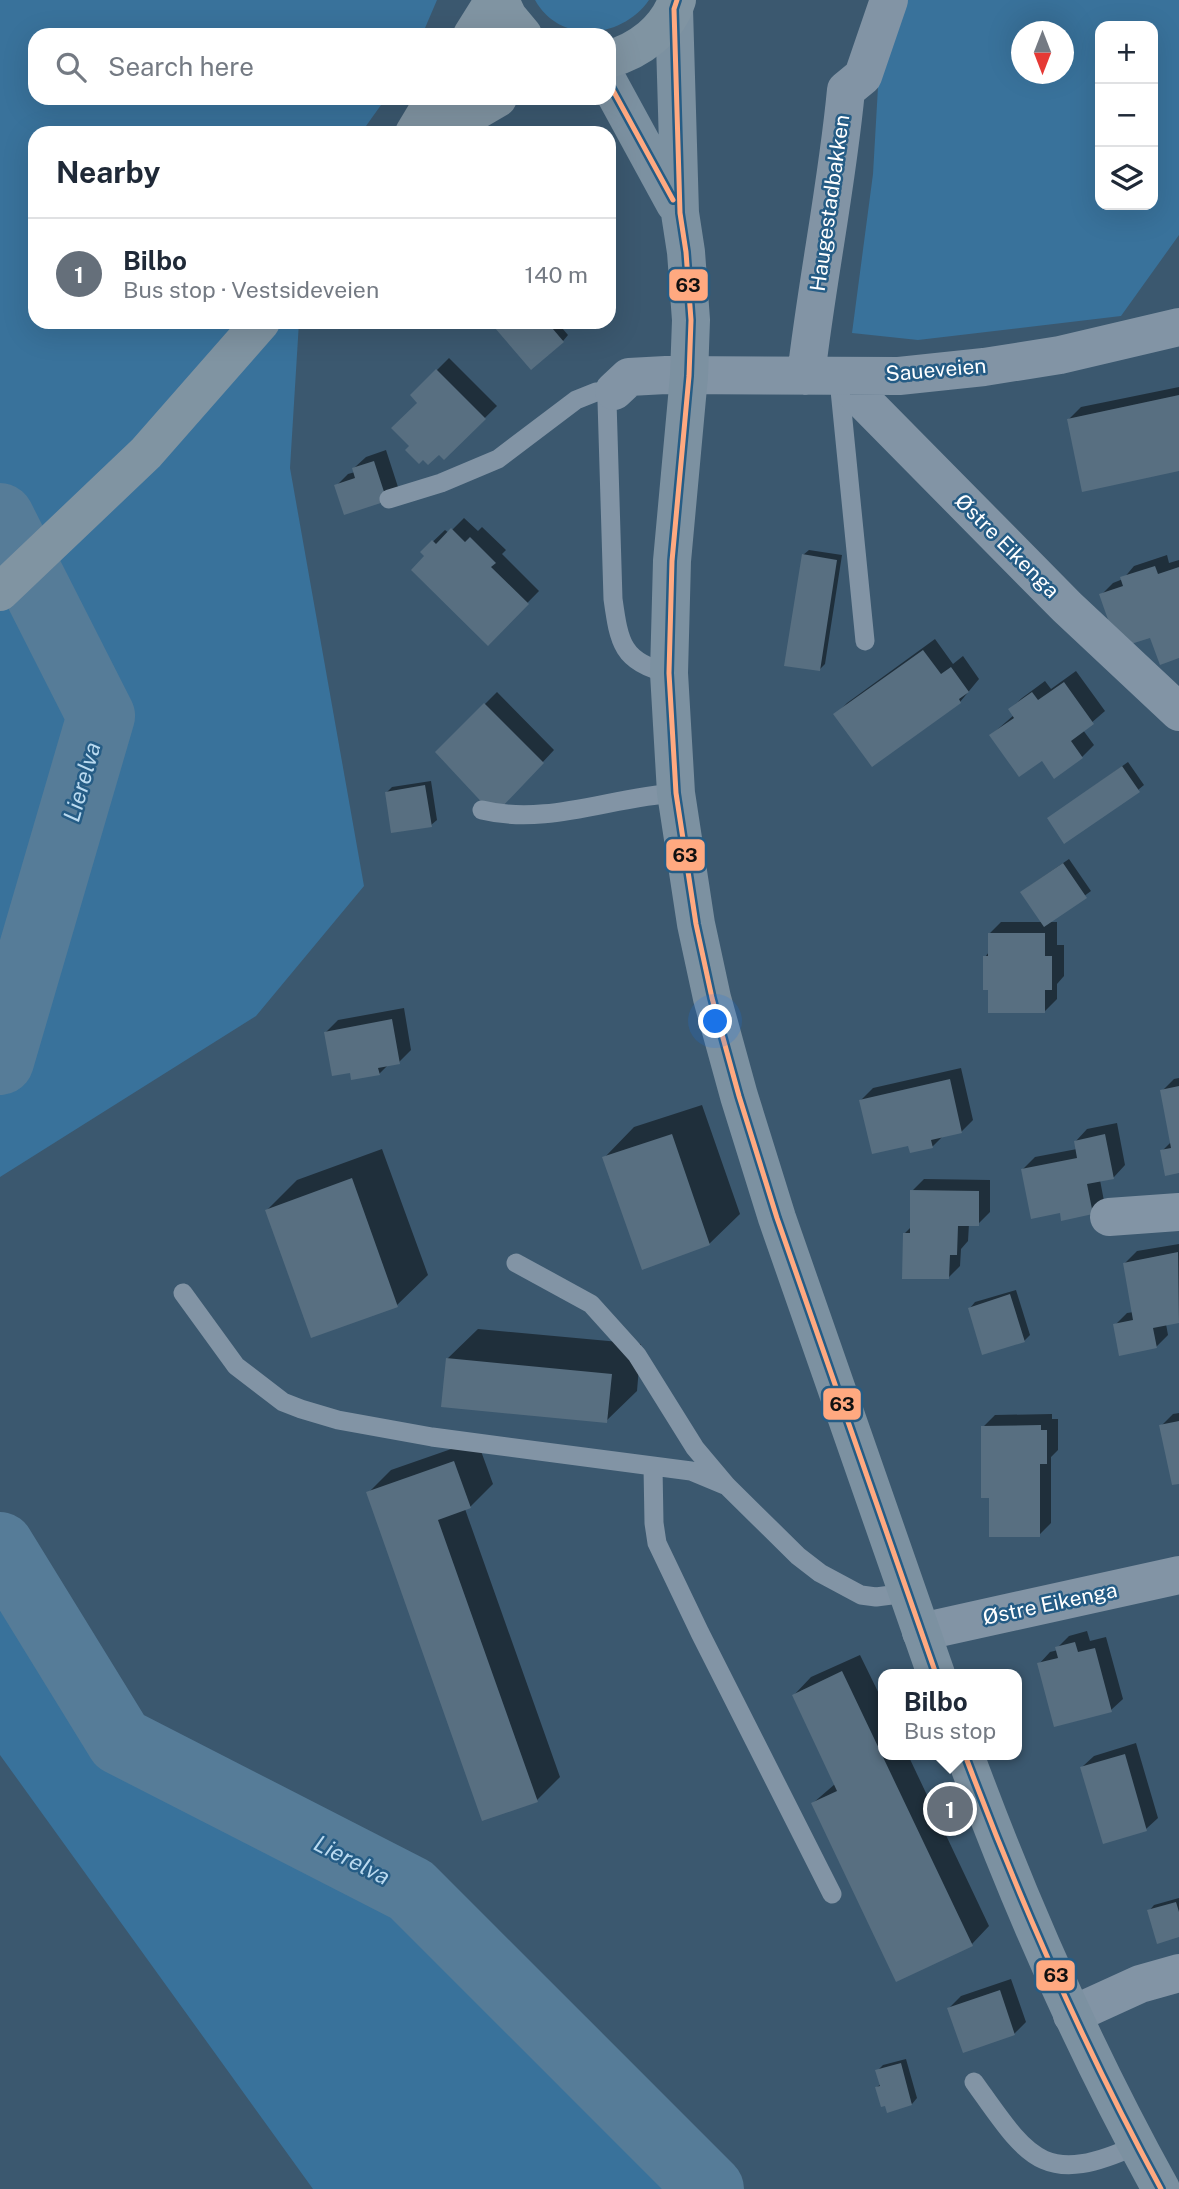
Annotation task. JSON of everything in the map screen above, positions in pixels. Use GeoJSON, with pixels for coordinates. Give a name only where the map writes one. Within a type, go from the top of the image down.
{"type":"FeatureCollection","features":[{"type":"Feature","properties":{"kind":"main road"},"geometry":{"type":"LineString","coordinates":[[476,28],[494,0]]}},
{"type":"Feature","properties":{"kind":"main road"},"geometry":{"type":"LineString","coordinates":[[499,0],[517,28]]}},
{"type":"Feature","properties":{"kind":"main road"},"geometry":{"type":"LineString","coordinates":[[616,57],[642,45],[661,28],[676,5]]}},
{"type":"Feature","properties":{"kind":"main road"},"geometry":{"type":"LineString","coordinates":[[676,5],[680,213],[691,320],[689,376],[672,561],[669,673],[676,793],[696,924],[712,998],[739,1096],[788,1251],[934,1669]]}},
{"type":"Feature","properties":{"kind":"main road"},"geometry":{"type":"LineString","coordinates":[[616,96],[680,213]]}},
{"type":"Feature","properties":{"kind":"main road"},"geometry":{"type":"LineString","coordinates":[[418,126],[431,105]]}},
{"type":"Feature","properties":{"kind":"main road"},"geometry":{"type":"LineString","coordinates":[[450,126],[486,105]]}},
{"type":"Feature","properties":{"kind":"main road"},"geometry":{"type":"LineString","coordinates":[[0,592],[155,442],[255,329]]}},
{"type":"Feature","properties":{"kind":"main road"},"geometry":{"type":"LineString","coordinates":[[967,1760],[1023,1904],[1072,2015],[1161,2189]]}},
{"type":"Feature","properties":{"kind":"street","name":"Haugestadbakken"},"geometry":{"type":"LineString","coordinates":[[822,376],[818,281],[840,158],[846,90],[863,76],[890,0]]}},
{"type":"Feature","properties":{"kind":"street","name":"Saueveien"},"geometry":{"type":"LineString","coordinates":[[614,391],[629,377],[666,374],[899,376],[984,367],[1060,355],[1179,327]]}},
{"type":"Feature","properties":{"kind":"street","name":"Østre Eikenga"},"geometry":{"type":"LineString","coordinates":[[822,376],[1179,712]]}},
{"type":"Feature","properties":{"kind":"street"},"geometry":{"type":"LineString","coordinates":[[1109,1217],[1179,1212]]}},
{"type":"Feature","properties":{"kind":"street","name":"Østre Eikenga"},"geometry":{"type":"LineString","coordinates":[[921,1632],[1179,1575]]}},
{"type":"Feature","properties":{"kind":"street"},"geometry":{"type":"LineString","coordinates":[[1072,2015],[1140,1984],[1179,1973]]}},
{"type":"Feature","properties":{"kind":"lane"},"geometry":{"type":"LineString","coordinates":[[822,376],[865,641]]}},
{"type":"Feature","properties":{"kind":"lane"},"geometry":{"type":"LineString","coordinates":[[389,499],[441,483],[498,459],[576,400],[596,392],[614,391]]}},
{"type":"Feature","properties":{"kind":"lane"},"geometry":{"type":"LineString","coordinates":[[614,391],[607,401],[613,598],[617,631],[629,655],[647,668],[669,673]]}},
{"type":"Feature","properties":{"kind":"lane"},"geometry":{"type":"LineString","coordinates":[[482,810],[506,816],[530,816],[576,810],[622,799],[676,793]]}},
{"type":"Feature","properties":{"kind":"lane"},"geometry":{"type":"LineString","coordinates":[[516,1263],[591,1304],[637,1355],[695,1448],[727,1486],[798,1556],[820,1573],[861,1595],[876,1597],[907,1593]]}},
{"type":"Feature","properties":{"kind":"lane"},"geometry":{"type":"LineString","coordinates":[[183,1293],[236,1366],[283,1402],[301,1409],[432,1437],[691,1471],[727,1486]]}},
{"type":"Feature","properties":{"kind":"lane"},"geometry":{"type":"LineString","coordinates":[[653,1467],[657,1543],[832,1894]]}},
{"type":"Feature","properties":{"kind":"lane"},"geometry":{"type":"LineString","coordinates":[[974,2082],[1013,2137],[1023,2148],[1040,2159],[1065,2166],[1081,2165],[1118,2154],[1137,2144]]}},
{"type":"Feature","properties":{"kind":"shaded area"},"geometry":{"type":"Polygon","coordinates":[[[0,0],[437,0],[425,28],[28,28],[28,105],[381,105],[366,126],[28,126],[28,329],[299,329],[290,468],[364,886],[256,1016],[0,1177],[0,0]]]}},
{"type":"Feature","properties":{"kind":"shaded area"},"geometry":{"type":"Polygon","coordinates":[[[535,0],[649,0],[637,13],[610,28],[570,28],[546,15],[535,0]]]}},
{"type":"Feature","properties":{"kind":"shaded area"},"geometry":{"type":"Polygon","coordinates":[[[883,0],[1179,0],[1179,235],[1121,316],[918,340],[852,333],[873,174],[883,0]]]}},
{"type":"Feature","properties":{"kind":"shaded area"},"geometry":{"type":"Polygon","coordinates":[[[0,1547],[114,1738],[408,1883],[711,2189],[313,2189],[0,1755],[0,1547]]]}},
{"type":"Feature","properties":{"kind":"building"},"geometry":{"type":"Polygon","coordinates":[[[496,329],[553,329],[564,342],[531,370],[496,329]]]}},
{"type":"Feature","properties":{"kind":"building"},"geometry":{"type":"Polygon","coordinates":[[[436,369],[486,419],[444,460],[439,455],[428,465],[423,460],[419,464],[405,450],[409,446],[391,428],[417,403],[410,395],[436,369]]]}},
{"type":"Feature","properties":{"kind":"building"},"geometry":{"type":"Polygon","coordinates":[[[1179,395],[1179,471],[1082,492],[1067,419],[1179,395]]]}},
{"type":"Feature","properties":{"kind":"building"},"geometry":{"type":"Polygon","coordinates":[[[374,461],[387,501],[344,515],[334,485],[355,478],[352,468],[374,461]]]}},
{"type":"Feature","properties":{"kind":"building"},"geometry":{"type":"Polygon","coordinates":[[[451,528],[465,542],[470,537],[496,563],[491,567],[529,604],[488,646],[411,570],[424,556],[420,552],[432,540],[436,544],[451,528]]]}},
{"type":"Feature","properties":{"kind":"building"},"geometry":{"type":"Polygon","coordinates":[[[802,554],[837,560],[820,671],[784,666],[802,554]]]}},
{"type":"Feature","properties":{"kind":"building"},"geometry":{"type":"Polygon","coordinates":[[[1155,566],[1158,574],[1179,567],[1179,658],[1160,665],[1150,638],[1118,648],[1099,594],[1123,586],[1120,577],[1155,566]]]}},
{"type":"Feature","properties":{"kind":"building"},"geometry":{"type":"Polygon","coordinates":[[[923,650],[941,674],[951,667],[969,692],[959,699],[961,703],[872,767],[833,714],[923,650]]]}},
{"type":"Feature","properties":{"kind":"building"},"geometry":{"type":"Polygon","coordinates":[[[1064,682],[1094,724],[1071,741],[1083,758],[1054,779],[1042,761],[1019,777],[989,735],[1014,718],[1008,709],[1032,692],[1038,700],[1064,682]]]}},
{"type":"Feature","properties":{"kind":"building"},"geometry":{"type":"Polygon","coordinates":[[[484,703],[544,763],[501,808],[489,810],[435,752],[484,703]]]}},
{"type":"Feature","properties":{"kind":"building"},"geometry":{"type":"Polygon","coordinates":[[[1122,766],[1140,792],[1064,844],[1047,818],[1122,766]]]}},
{"type":"Feature","properties":{"kind":"building"},"geometry":{"type":"Polygon","coordinates":[[[425,785],[432,827],[391,833],[385,792],[425,785]]]}},
{"type":"Feature","properties":{"kind":"building"},"geometry":{"type":"Polygon","coordinates":[[[1063,863],[1087,898],[1044,927],[1020,892],[1063,863]]]}},
{"type":"Feature","properties":{"kind":"building"},"geometry":{"type":"Polygon","coordinates":[[[988,933],[1045,933],[1045,956],[1052,956],[1052,990],[1045,990],[1045,1013],[988,1013],[988,990],[983,990],[983,956],[988,956],[988,933]]]}},
{"type":"Feature","properties":{"kind":"building"},"geometry":{"type":"Polygon","coordinates":[[[392,1019],[400,1064],[378,1068],[380,1075],[351,1080],[350,1073],[332,1076],[324,1032],[392,1019]]]}},
{"type":"Feature","properties":{"kind":"building"},"geometry":{"type":"Polygon","coordinates":[[[950,1079],[962,1133],[931,1140],[933,1148],[910,1153],[908,1146],[872,1154],[859,1100],[950,1079]]]}},
{"type":"Feature","properties":{"kind":"building"},"geometry":{"type":"Polygon","coordinates":[[[1179,1086],[1179,1173],[1165,1176],[1160,1150],[1171,1148],[1160,1090],[1179,1086]]]}},
{"type":"Feature","properties":{"kind":"building"},"geometry":{"type":"Polygon","coordinates":[[[672,1134],[710,1245],[642,1270],[602,1157],[672,1134]]]}},
{"type":"Feature","properties":{"kind":"building"},"geometry":{"type":"Polygon","coordinates":[[[1105,1134],[1114,1179],[1087,1184],[1093,1214],[1061,1221],[1060,1213],[1031,1219],[1021,1169],[1077,1158],[1074,1141],[1105,1134]]]}},
{"type":"Feature","properties":{"kind":"building"},"geometry":{"type":"Polygon","coordinates":[[[352,1178],[398,1307],[311,1338],[265,1210],[352,1178]]]}},
{"type":"Feature","properties":{"kind":"building"},"geometry":{"type":"Polygon","coordinates":[[[910,1190],[979,1191],[979,1226],[958,1226],[957,1255],[950,1255],[949,1279],[902,1279],[903,1233],[910,1233],[910,1190]]]}},
{"type":"Feature","properties":{"kind":"building"},"geometry":{"type":"Polygon","coordinates":[[[1178,1252],[1179,1323],[1153,1328],[1157,1348],[1119,1356],[1113,1324],[1133,1320],[1123,1263],[1178,1252]]]}},
{"type":"Feature","properties":{"kind":"building"},"geometry":{"type":"Polygon","coordinates":[[[1010,1294],[1025,1342],[982,1355],[968,1308],[1010,1294]]]}},
{"type":"Feature","properties":{"kind":"building"},"geometry":{"type":"Polygon","coordinates":[[[446,1358],[612,1374],[607,1423],[441,1407],[446,1358]]]}},
{"type":"Feature","properties":{"kind":"building"},"geometry":{"type":"Polygon","coordinates":[[[1179,1421],[1179,1484],[1172,1485],[1159,1425],[1179,1421]]]}},
{"type":"Feature","properties":{"kind":"building"},"geometry":{"type":"Polygon","coordinates":[[[1041,1425],[1041,1430],[1047,1430],[1047,1464],[1040,1464],[1040,1537],[989,1537],[989,1498],[981,1498],[981,1426],[1041,1425]]]}},
{"type":"Feature","properties":{"kind":"building"},"geometry":{"type":"Polygon","coordinates":[[[454,1461],[471,1508],[438,1520],[538,1802],[482,1821],[366,1492],[454,1461]]]}},
{"type":"Feature","properties":{"kind":"building"},"geometry":{"type":"Polygon","coordinates":[[[1075,1642],[1078,1652],[1095,1648],[1112,1712],[1054,1727],[1037,1663],[1058,1658],[1055,1647],[1075,1642]]]}},
{"type":"Feature","properties":{"kind":"building"},"geometry":{"type":"Polygon","coordinates":[[[842,1671],[878,1747],[878,1760],[884,1760],[973,1946],[896,1982],[811,1803],[837,1791],[792,1695],[842,1671]]]}},
{"type":"Feature","properties":{"kind":"building"},"geometry":{"type":"Polygon","coordinates":[[[1125,1754],[1147,1831],[1103,1844],[1080,1767],[1125,1754]]]}},
{"type":"Feature","properties":{"kind":"building"},"geometry":{"type":"Polygon","coordinates":[[[1176,1902],[1179,1912],[1179,1937],[1157,1944],[1147,1910],[1176,1902]]]}},
{"type":"Feature","properties":{"kind":"building"},"geometry":{"type":"Polygon","coordinates":[[[1000,1990],[1015,2035],[963,2053],[947,2008],[1000,1990]]]}},
{"type":"Feature","properties":{"kind":"building"},"geometry":{"type":"Polygon","coordinates":[[[901,2063],[912,2105],[887,2113],[885,2106],[881,2107],[875,2087],[880,2086],[875,2070],[901,2063]]]}},
{"type":"Feature","properties":{"kind":"waterway","name":"Lierelva"},"geometry":{"type":"LineString","coordinates":[[0,517],[101,716],[0,1061]]}},
{"type":"Feature","properties":{"kind":"waterway","name":"Lierelva"},"geometry":{"type":"LineString","coordinates":[[0,1546],[120,1741],[411,1890],[710,2189]]}},
{"type":"Feature","properties":{"kind":"transit line","name":"63"},"geometry":{"type":"LineString","coordinates":[[677,0],[674,9],[680,213],[691,320],[689,376],[672,561],[669,673],[676,793],[696,924],[712,998],[777,1218],[934,1669]]}},
{"type":"Feature","properties":{"kind":"transit line","name":"63"},"geometry":{"type":"LineString","coordinates":[[616,96],[673,200]]}},
{"type":"Feature","properties":{"kind":"transit line","name":"63"},"geometry":{"type":"LineString","coordinates":[[967,1760],[1009,1866],[1080,2029],[1161,2189]]}},
{"type":"Feature","properties":{"kind":"place","name":"Bilbo"},"geometry":{"type":"Point","coordinates":[950,1809]}}]}
